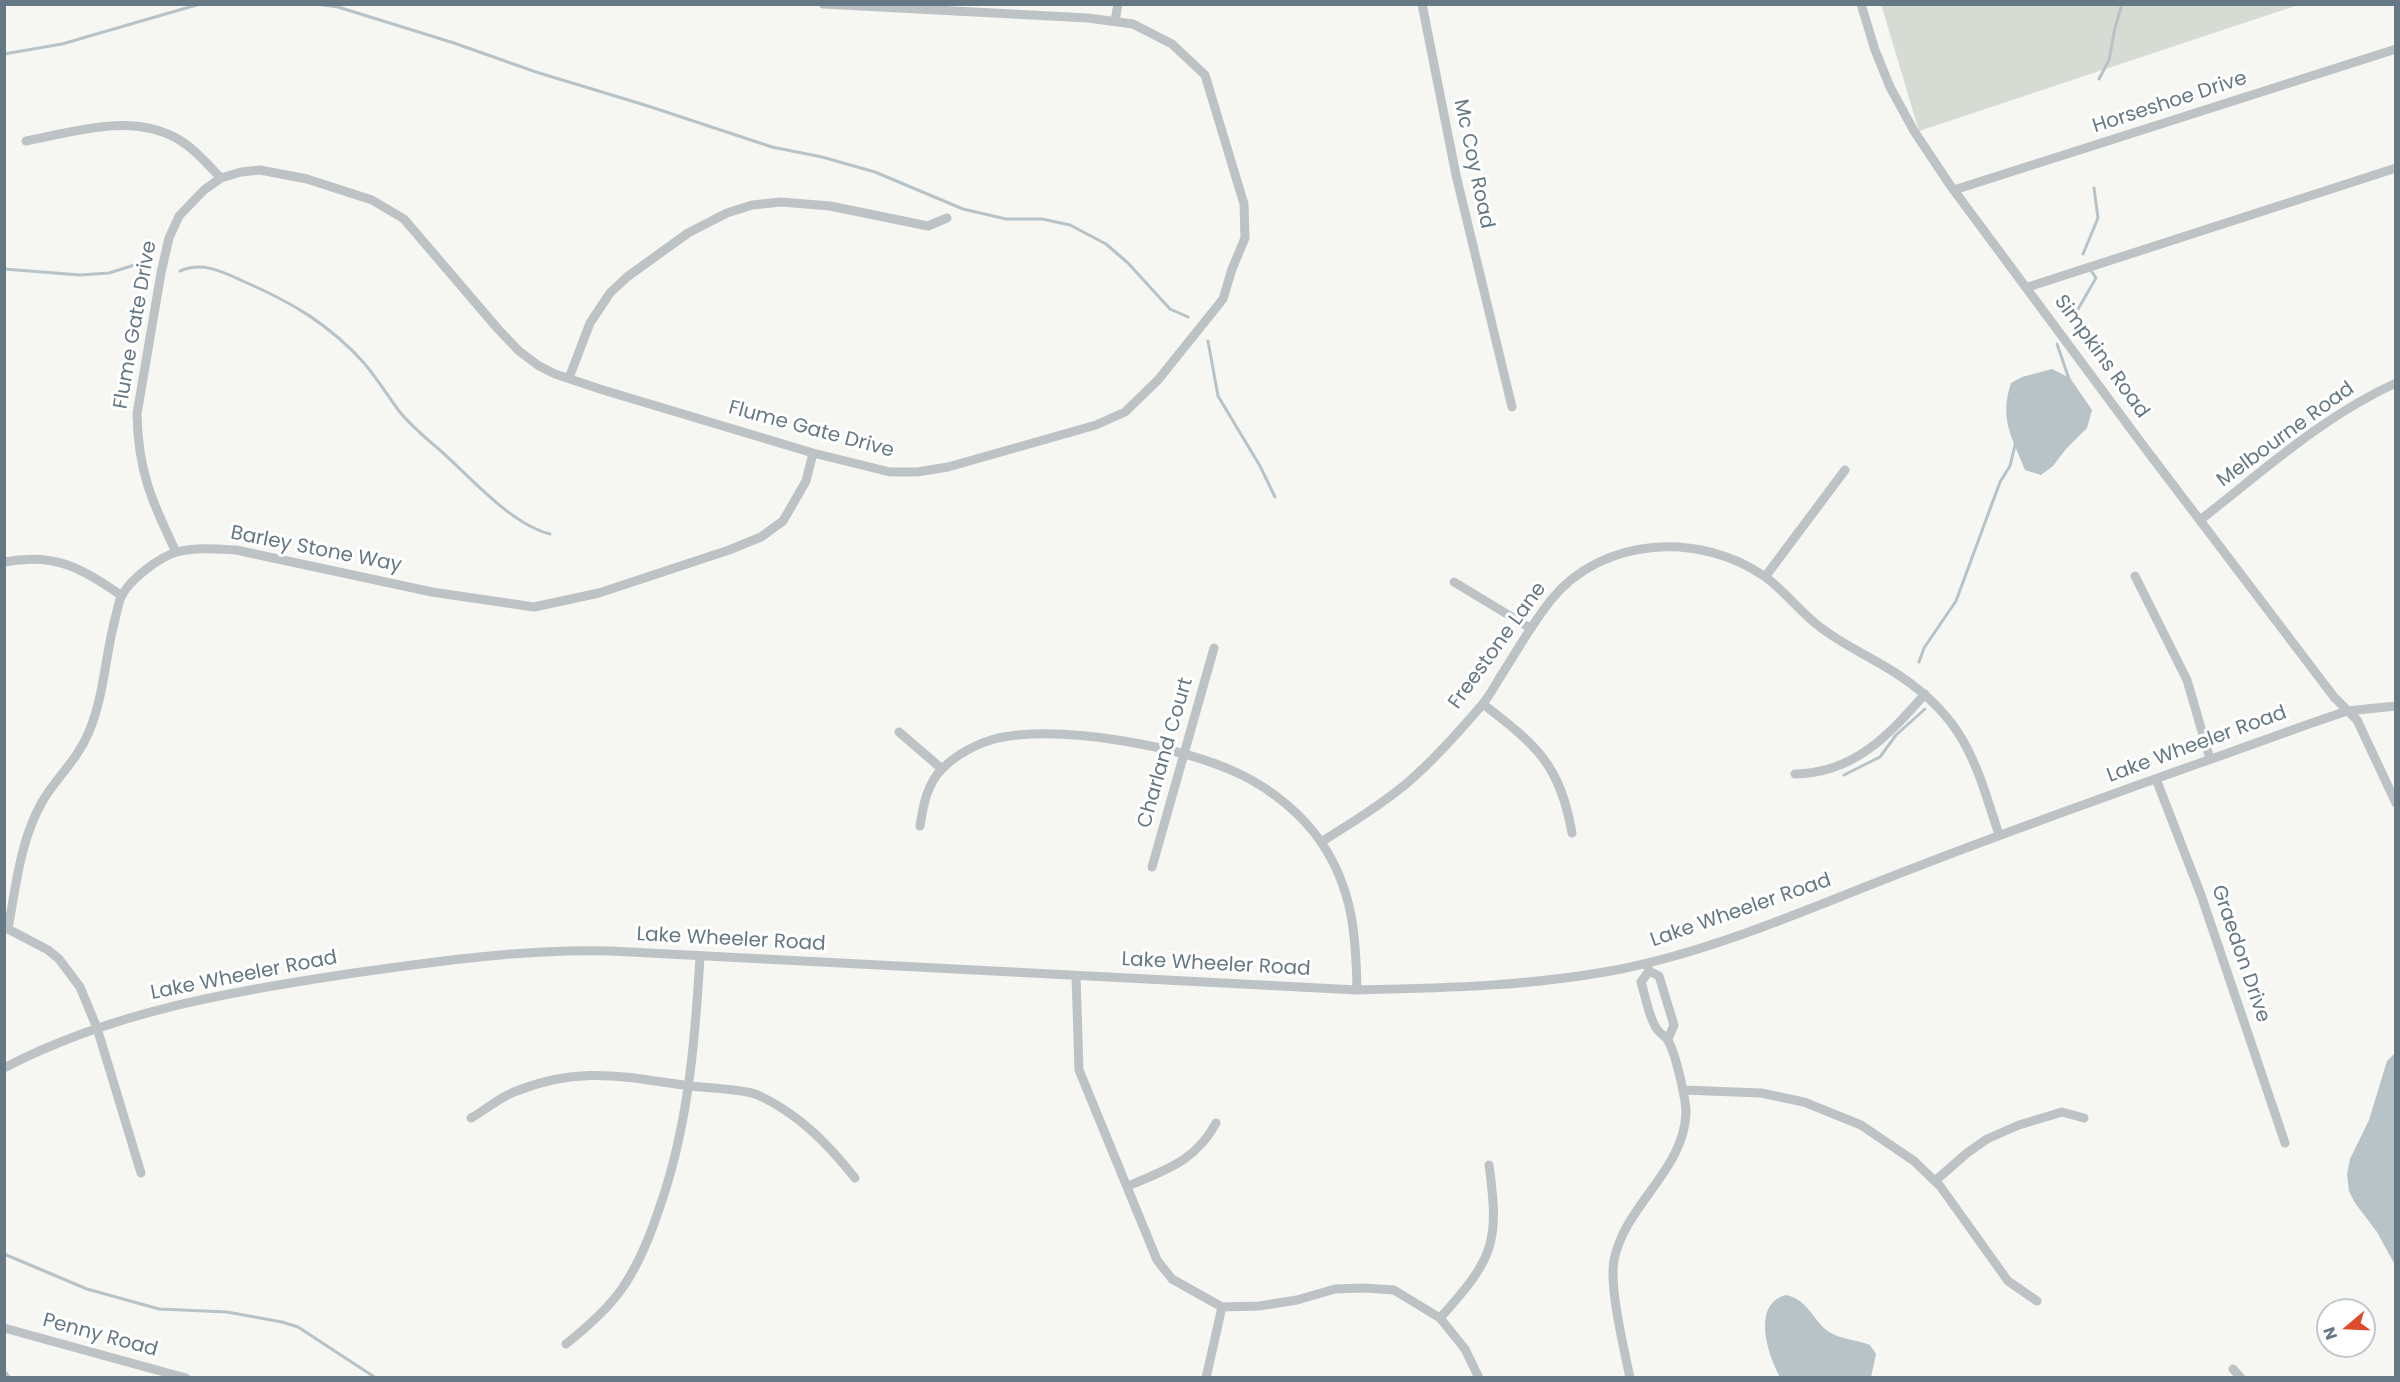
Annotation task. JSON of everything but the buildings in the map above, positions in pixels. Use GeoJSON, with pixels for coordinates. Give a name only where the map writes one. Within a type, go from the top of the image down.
{"type":"FeatureCollection","features":[{"type":"Feature","properties":{"kind":"street","name":"Flume Gate Drive"},"geometry":{"type":"LineString","coordinates":[[176,552],[159,517],[142,470],[137,437],[137,414],[160,273],[169,238],[179,216],[221,178],[241,172],[260,170],[281,173],[339,189],[386,207],[404,219],[519,351],[538,366],[603,390],[813,453],[890,472],[917,472],[948,467],[1096,425],[1125,412],[1158,380],[1223,299],[1245,238],[1244,204],[1205,75],[1172,44],[1133,24],[1088,18],[823,4]]}},
{"type":"Feature","properties":{"kind":"street"},"geometry":{"type":"LineString","coordinates":[[1115,21],[1118,4]]}},
{"type":"Feature","properties":{"kind":"street","name":"Mc Coy Road"},"geometry":{"type":"LineString","coordinates":[[1422,4],[1456,175],[1512,407]]}},
{"type":"Feature","properties":{"kind":"street","name":"Simpkins Road"},"geometry":{"type":"LineString","coordinates":[[1861,4],[1875,50],[1890,87],[1914,131],[1954,190],[2200,520],[2334,697],[2357,720],[2396,803]]}},
{"type":"Feature","properties":{"kind":"street","name":"Horseshoe Drive"},"geometry":{"type":"LineString","coordinates":[[1954,190],[2396,49]]}},
{"type":"Feature","properties":{"kind":"street"},"geometry":{"type":"LineString","coordinates":[[26,141],[119,125],[143,126],[177,138],[221,178]]}},
{"type":"Feature","properties":{"kind":"street"},"geometry":{"type":"LineString","coordinates":[[2028,287],[2396,168]]}},
{"type":"Feature","properties":{"kind":"street"},"geometry":{"type":"LineString","coordinates":[[569,378],[590,323],[610,293],[627,277],[688,233],[727,213],[752,205],[781,202],[830,206],[928,226],[947,218]]}},
{"type":"Feature","properties":{"kind":"street","name":"Melbourne Road"},"geometry":{"type":"LineString","coordinates":[[2200,520],[2313,432],[2345,410],[2396,383]]}},
{"type":"Feature","properties":{"kind":"street","name":"Barley Stone Way"},"geometry":{"type":"LineString","coordinates":[[6,929],[25,842],[31,826],[43,800],[78,754],[96,715],[112,632],[122,596],[146,570],[176,552],[205,548],[236,550],[432,592],[534,607],[599,592],[729,550],[761,537],[783,521],[806,481],[813,453]]}},
{"type":"Feature","properties":{"kind":"street"},"geometry":{"type":"LineString","coordinates":[[1765,577],[1845,470]]}},
{"type":"Feature","properties":{"kind":"street","name":"Freestone Lane"},"geometry":{"type":"LineString","coordinates":[[1321,842],[1371,810],[1407,783],[1483,704],[1530,628],[1568,582],[1606,559],[1628,552],[1671,546],[1691,547],[1724,556],[1765,577],[1820,628],[1900,676],[1925,694],[1943,711],[1971,754],[1999,835]]}},
{"type":"Feature","properties":{"kind":"street"},"geometry":{"type":"LineString","coordinates":[[4,562],[24,558],[44,558],[62,562],[97,579],[122,596]]}},
{"type":"Feature","properties":{"kind":"street"},"geometry":{"type":"LineString","coordinates":[[2135,576],[2187,680],[2210,759]]}},
{"type":"Feature","properties":{"kind":"street"},"geometry":{"type":"LineString","coordinates":[[1454,582],[1530,628]]}},
{"type":"Feature","properties":{"kind":"street","name":"Charland Court"},"geometry":{"type":"LineString","coordinates":[[1152,867],[1214,648]]}},
{"type":"Feature","properties":{"kind":"street"},"geometry":{"type":"LineString","coordinates":[[1795,774],[1813,774],[1839,766],[1862,755],[1890,734],[1925,694]]}},
{"type":"Feature","properties":{"kind":"street"},"geometry":{"type":"LineString","coordinates":[[1483,704],[1536,748],[1552,771],[1562,791],[1572,833]]}},
{"type":"Feature","properties":{"kind":"street","name":"Lake Wheeler Road"},"geometry":{"type":"LineString","coordinates":[[4,1068],[33,1053],[97,1028],[145,1012],[196,1000],[420,964],[534,952],[611,951],[1357,990],[1445,988],[1537,982],[1648,967],[1999,835],[2210,759],[2348,711],[2396,706]]}},
{"type":"Feature","properties":{"kind":"street"},"geometry":{"type":"LineString","coordinates":[[899,732],[942,769]]}},
{"type":"Feature","properties":{"kind":"street"},"geometry":{"type":"LineString","coordinates":[[920,826],[922,806],[932,782],[942,769],[975,746],[996,739],[1016,735],[1082,737],[1133,743],[1185,753],[1241,775],[1259,785],[1299,817],[1321,842],[1340,878],[1350,908],[1356,937],[1357,990]]}},
{"type":"Feature","properties":{"kind":"street","name":"Graedon Drive"},"geometry":{"type":"LineString","coordinates":[[2156,779],[2201,895],[2285,1143]]}},
{"type":"Feature","properties":{"kind":"street"},"geometry":{"type":"LineString","coordinates":[[6,929],[48,950],[59,959],[80,987],[97,1028],[141,1173]]}},
{"type":"Feature","properties":{"kind":"street"},"geometry":{"type":"LineString","coordinates":[[566,1344],[595,1320],[621,1290],[651,1233],[675,1157],[690,1086],[700,956]]}},
{"type":"Feature","properties":{"kind":"street"},"geometry":{"type":"LineString","coordinates":[[1630,1377],[1618,1312],[1613,1272],[1614,1259],[1636,1212],[1674,1157],[1684,1131],[1686,1112],[1683,1090],[1668,1039],[1656,1029],[1641,982],[1648,967],[1659,976],[1674,1025],[1668,1039]]}},
{"type":"Feature","properties":{"kind":"street"},"geometry":{"type":"LineString","coordinates":[[1076,976],[1079,1070],[1157,1260],[1172,1279],[1222,1308],[1259,1306],[1297,1300],[1335,1289],[1394,1290],[1440,1318],[1465,1348],[1479,1377]]}},
{"type":"Feature","properties":{"kind":"street"},"geometry":{"type":"LineString","coordinates":[[471,1118],[512,1093],[539,1083],[572,1076],[602,1074],[757,1094],[812,1130],[828,1144],[855,1178]]}},
{"type":"Feature","properties":{"kind":"street"},"geometry":{"type":"LineString","coordinates":[[1683,1090],[1761,1093],[1804,1102],[1861,1125],[1914,1161],[1935,1181],[2008,1281],[2037,1300]]}},
{"type":"Feature","properties":{"kind":"street"},"geometry":{"type":"LineString","coordinates":[[1935,1181],[1987,1139],[2019,1125],[2062,1112],[2084,1118]]}},
{"type":"Feature","properties":{"kind":"street"},"geometry":{"type":"LineString","coordinates":[[1128,1186],[1178,1165],[1207,1139],[1216,1123]]}},
{"type":"Feature","properties":{"kind":"street"},"geometry":{"type":"LineString","coordinates":[[1440,1318],[1478,1272],[1493,1239],[1494,1204],[1489,1165]]}},
{"type":"Feature","properties":{"kind":"street"},"geometry":{"type":"LineString","coordinates":[[1206,1377],[1222,1308]]}},
{"type":"Feature","properties":{"kind":"street","name":"Penny Road"},"geometry":{"type":"LineString","coordinates":[[4,1328],[186,1377]]}},
{"type":"Feature","properties":{"kind":"street"},"geometry":{"type":"LineString","coordinates":[[2233,1368],[2241,1377]]}},
{"type":"Feature","properties":{"kind":"shaded area"},"geometry":{"type":"Polygon","coordinates":[[[1881,4],[2298,5],[1919,131],[1881,4]]]}},
{"type":"Feature","properties":{"kind":"shaded area"},"geometry":{"type":"Polygon","coordinates":[[[2052,369],[2070,378],[2092,410],[2087,428],[2053,466],[2041,475],[2025,470],[2009,428],[2006,407],[2011,383],[2022,377],[2052,369]]]}},
{"type":"Feature","properties":{"kind":"shaded area"},"geometry":{"type":"Polygon","coordinates":[[[2395,1053],[2395,1265],[2377,1232],[2355,1203],[2349,1191],[2347,1174],[2350,1159],[2369,1120],[2387,1061],[2395,1053]]]}},
{"type":"Feature","properties":{"kind":"shaded area"},"geometry":{"type":"Polygon","coordinates":[[[1786,1295],[1800,1301],[1829,1332],[1870,1345],[1876,1354],[1871,1377],[1780,1377],[1767,1344],[1765,1331],[1769,1309],[1775,1300],[1786,1295]]]}},
{"type":"Feature","properties":{"kind":"waterway"},"geometry":{"type":"LineString","coordinates":[[4,54],[62,44],[200,4]]}},
{"type":"Feature","properties":{"kind":"waterway"},"geometry":{"type":"LineString","coordinates":[[317,4],[338,7],[454,43],[536,72],[772,147],[822,157],[875,172],[963,209],[1006,219],[1042,219],[1070,225],[1106,244],[1128,263],[1170,309],[1188,317]]}},
{"type":"Feature","properties":{"kind":"waterway"},"geometry":{"type":"LineString","coordinates":[[2099,79],[2109,60],[2122,4]]}},
{"type":"Feature","properties":{"kind":"waterway"},"geometry":{"type":"LineString","coordinates":[[2083,254],[2098,218],[2094,188]]}},
{"type":"Feature","properties":{"kind":"waterway"},"geometry":{"type":"LineString","coordinates":[[4,269],[80,275],[109,273],[141,263]]}},
{"type":"Feature","properties":{"kind":"waterway"},"geometry":{"type":"LineString","coordinates":[[180,271],[197,267],[221,271],[309,315],[351,349],[409,422],[479,487],[521,521],[550,534]]}},
{"type":"Feature","properties":{"kind":"waterway"},"geometry":{"type":"LineString","coordinates":[[2070,323],[2096,278],[2092,272]]}},
{"type":"Feature","properties":{"kind":"waterway"},"geometry":{"type":"LineString","coordinates":[[1208,341],[1218,396],[1260,466],[1275,497]]}},
{"type":"Feature","properties":{"kind":"waterway"},"geometry":{"type":"LineString","coordinates":[[2057,344],[2069,379]]}},
{"type":"Feature","properties":{"kind":"waterway"},"geometry":{"type":"LineString","coordinates":[[1919,662],[1924,648],[1956,601],[2000,482],[2010,466],[2016,441]]}},
{"type":"Feature","properties":{"kind":"waterway"},"geometry":{"type":"LineString","coordinates":[[1844,775],[1880,757],[1896,735],[1925,709]]}},
{"type":"Feature","properties":{"kind":"waterway"},"geometry":{"type":"LineString","coordinates":[[4,1254],[87,1289],[159,1309],[227,1312],[298,1327],[376,1378]]}}]}
